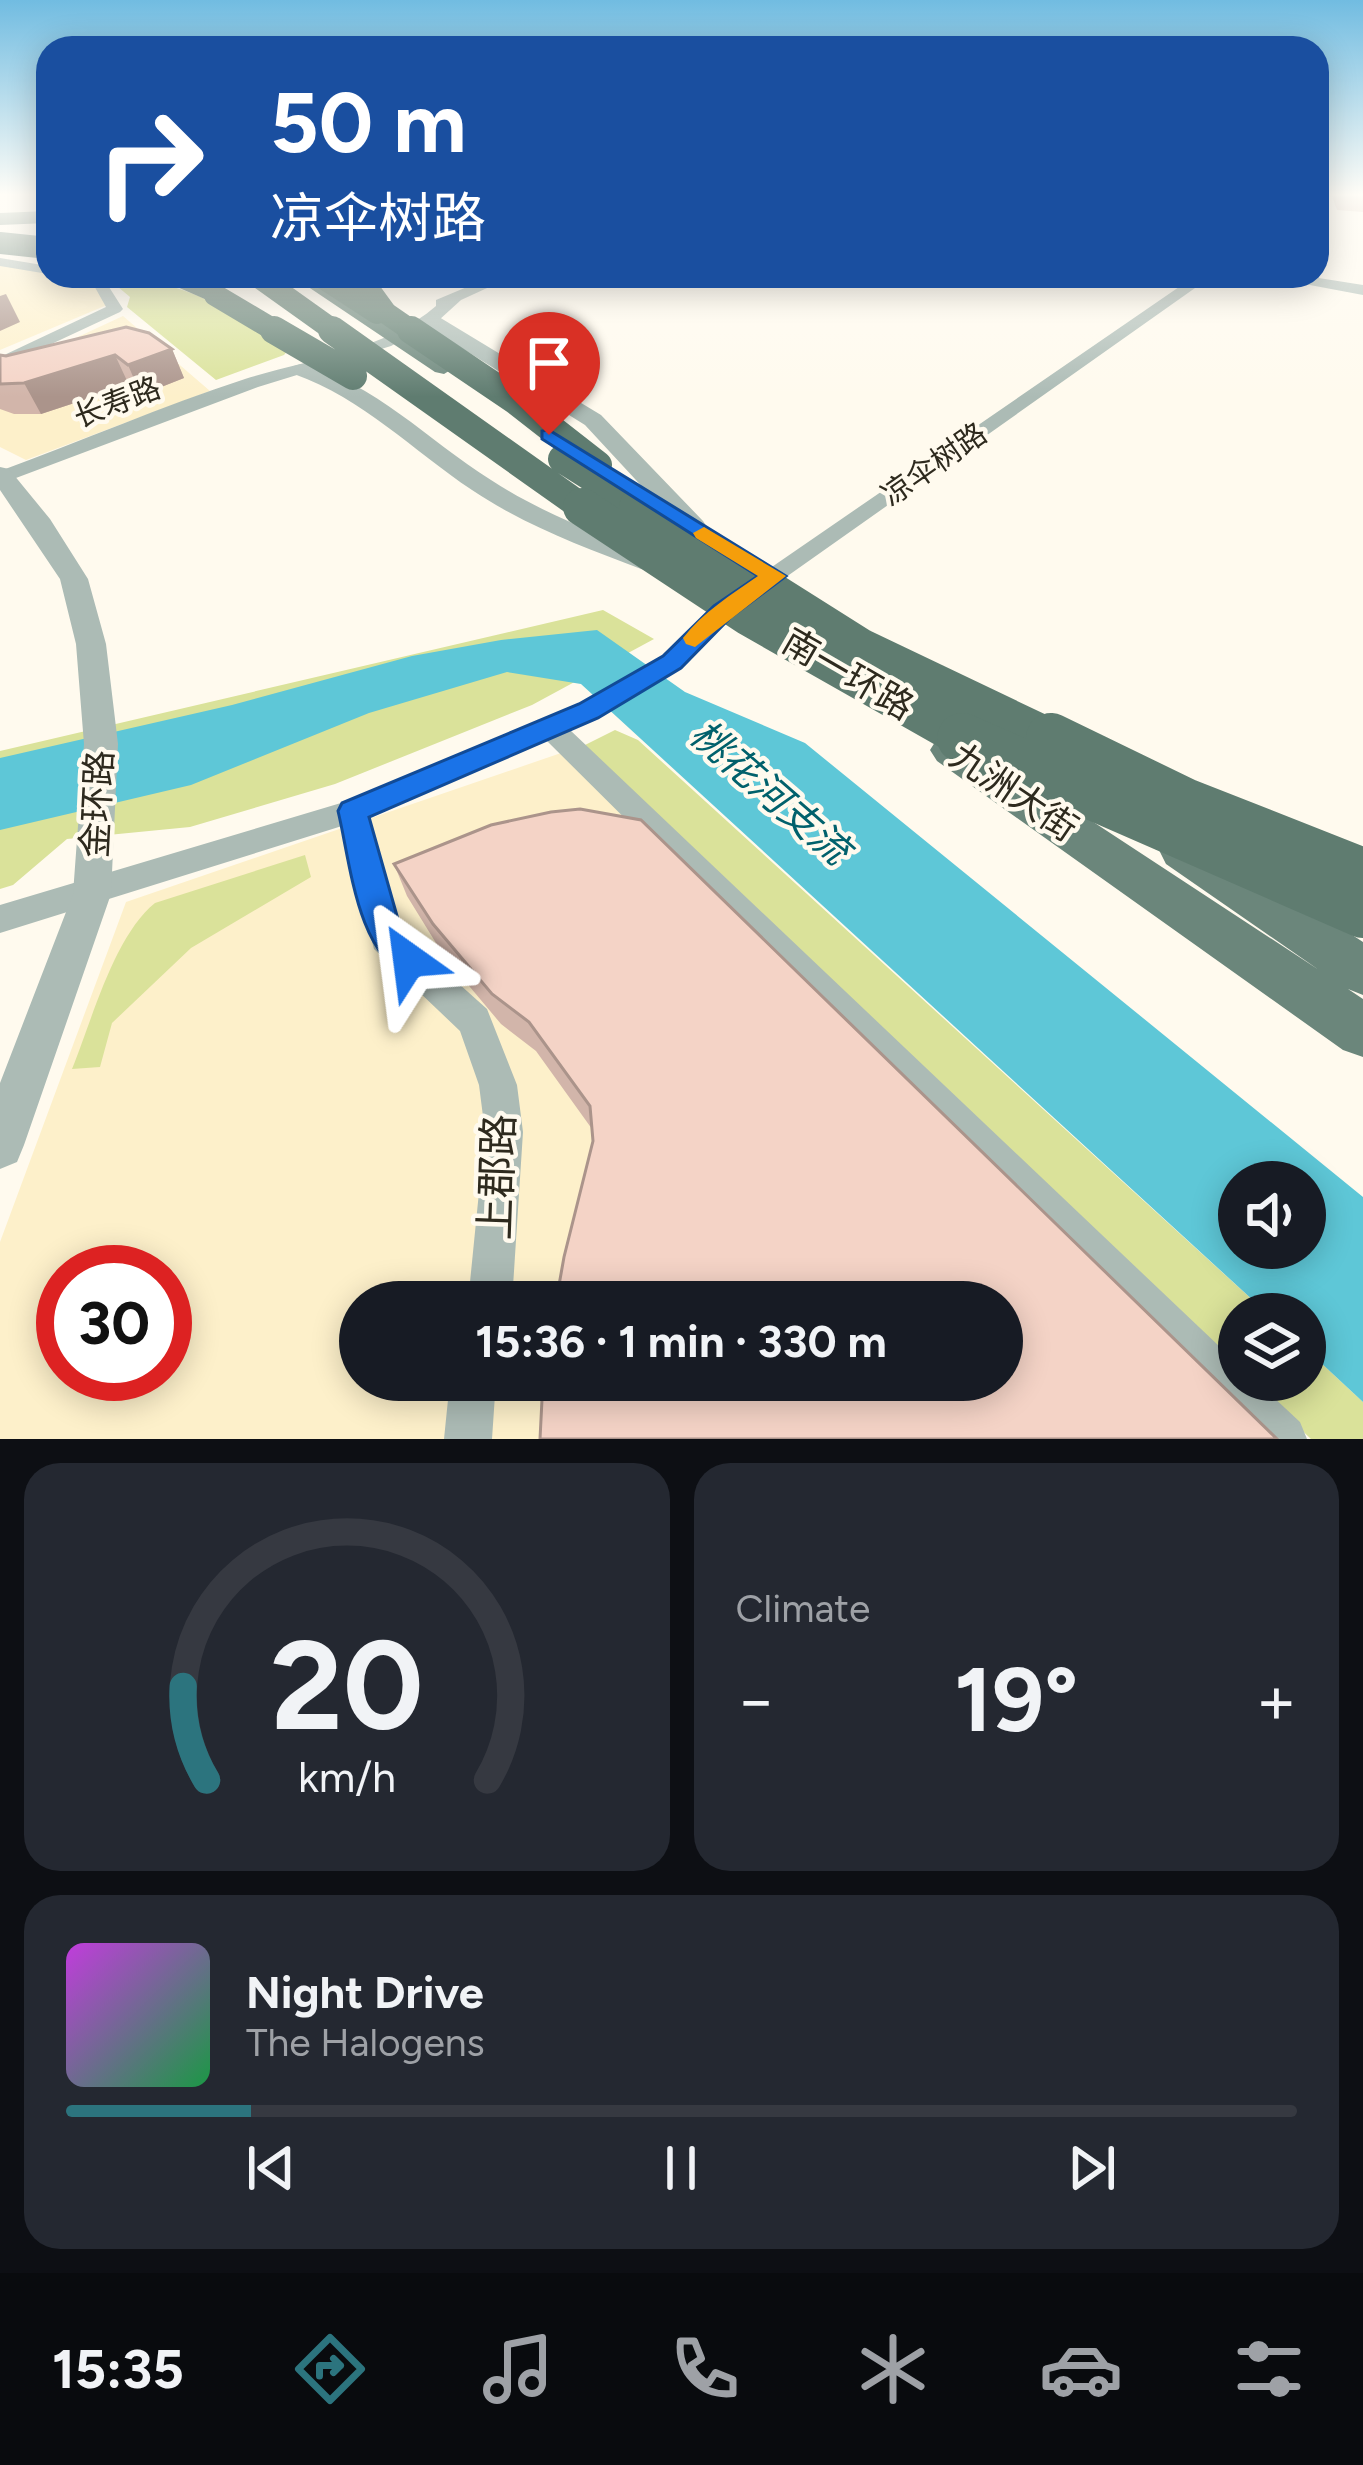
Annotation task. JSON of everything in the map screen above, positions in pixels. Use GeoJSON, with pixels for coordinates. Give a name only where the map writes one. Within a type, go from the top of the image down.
{"type":"FeatureCollection","features":[{"type":"Feature","properties":{"kind":"highway"},"geometry":{"type":"LineString","coordinates":[[194,288],[328,359],[556,516],[653,561]]}},
{"type":"Feature","properties":{"kind":"highway"},"geometry":{"type":"LineString","coordinates":[[244,288],[478,458],[566,506]]}},
{"type":"Feature","properties":{"kind":"highway","name":"南一环路"},"geometry":{"type":"LineString","coordinates":[[274,288],[653,561],[746,616],[992,755],[1363,913]]}},
{"type":"Feature","properties":{"kind":"highway","name":"南一环路"},"geometry":{"type":"LineString","coordinates":[[306,288],[634,507],[862,648],[1185,803],[1363,873]]}},
{"type":"Feature","properties":{"kind":"highway"},"geometry":{"type":"LineString","coordinates":[[338,288],[509,401],[549,435]]}},
{"type":"Feature","properties":{"kind":"highway"},"geometry":{"type":"LineString","coordinates":[[368,288],[386,313],[516,401],[601,468],[634,507]]}},
{"type":"Feature","properties":{"kind":"main road","name":"九洲大街"},"geometry":{"type":"LineString","coordinates":[[260,288],[566,506],[723,611],[909,720],[1363,1031]]}},
{"type":"Feature","properties":{"kind":"main road","name":"九洲大街"},"geometry":{"type":"LineString","coordinates":[[322,288],[774,576],[1363,971]]}},
{"type":"Feature","properties":{"kind":"street"},"geometry":{"type":"LineString","coordinates":[[1329,285],[1363,290]]}},
{"type":"Feature","properties":{"kind":"street"},"geometry":{"type":"LineString","coordinates":[[0,362],[115,309],[102,288]]}},
{"type":"Feature","properties":{"kind":"street","name":"长寿路"},"geometry":{"type":"LineString","coordinates":[[2,476],[390,330],[479,288]]}},
{"type":"Feature","properties":{"kind":"street","name":"凉伞树路"},"geometry":{"type":"LineString","coordinates":[[551,728],[672,662],[723,611],[1188,288]]}},
{"type":"Feature","properties":{"kind":"street","name":"长寿路"},"geometry":{"type":"LineString","coordinates":[[390,330],[432,322],[454,299]]}},
{"type":"Feature","properties":{"kind":"street"},"geometry":{"type":"LineString","coordinates":[[432,322],[593,420],[694,527]]}},
{"type":"Feature","properties":{"kind":"street","name":"长寿路"},"geometry":{"type":"LineString","coordinates":[[255,382],[301,370],[342,348]]}},
{"type":"Feature","properties":{"kind":"street"},"geometry":{"type":"LineString","coordinates":[[301,370],[338,380],[479,484],[550,527],[653,561]]}},
{"type":"Feature","properties":{"kind":"street","name":"金环路"},"geometry":{"type":"LineString","coordinates":[[0,1144],[92,894],[101,744],[91,644],[74,579],[2,476]]}},
{"type":"Feature","properties":{"kind":"street"},"geometry":{"type":"LineString","coordinates":[[0,919],[352,811],[551,728],[1283,1439]]}},
{"type":"Feature","properties":{"kind":"street","name":"上郡路"},"geometry":{"type":"LineString","coordinates":[[352,811],[386,938],[474,1022],[498,1085],[504,1132],[492,1281]]}},
{"type":"Feature","properties":{"kind":"street"},"geometry":{"type":"LineString","coordinates":[[468,1439],[471,1401]]}},
{"type":"Feature","properties":{"kind":"shaded area"},"geometry":{"type":"Polygon","coordinates":[[[0,265],[36,269],[36,288],[99,288],[107,305],[0,350],[0,265]]]}},
{"type":"Feature","properties":{"kind":"shaded area"},"geometry":{"type":"Polygon","coordinates":[[[123,316],[210,391],[26,460],[0,447],[0,373],[123,316]]]}},
{"type":"Feature","properties":{"kind":"shaded area"},"geometry":{"type":"Polygon","coordinates":[[[564,752],[1218,1386],[1218,1401],[1234,1401],[1273,1439],[0,1439],[0,1242],[126,902],[564,752]]]}},
{"type":"Feature","properties":{"kind":"green space"},"geometry":{"type":"Polygon","coordinates":[[[119,288],[177,288],[293,344],[284,355],[216,380],[127,307],[130,297],[119,288]]]}},
{"type":"Feature","properties":{"kind":"green space"},"geometry":{"type":"Polygon","coordinates":[[[603,610],[654,639],[532,705],[335,784],[190,827],[67,839],[13,885],[0,889],[0,751],[603,610]]]}},
{"type":"Feature","properties":{"kind":"green space"},"geometry":{"type":"Polygon","coordinates":[[[615,730],[638,740],[1245,1293],[1218,1293],[1218,1351],[583,746],[615,730]]]}},
{"type":"Feature","properties":{"kind":"green space"},"geometry":{"type":"Polygon","coordinates":[[[305,855],[311,877],[191,948],[112,1023],[100,1067],[72,1069],[116,957],[155,903],[305,855]]]}},
{"type":"Feature","properties":{"kind":"green space"},"geometry":{"type":"Polygon","coordinates":[[[1326,1368],[1363,1402],[1363,1439],[1311,1439],[1271,1401],[1326,1401],[1326,1368]]]}},
{"type":"Feature","properties":{"kind":"water","name":"桃花河支流"},"geometry":{"type":"Polygon","coordinates":[[[597,630],[685,692],[805,743],[1319,1161],[1218,1161],[1218,1268],[581,684],[507,672],[369,713],[191,785],[0,830],[0,758],[232,705],[412,656],[597,630]]]}},
{"type":"Feature","properties":{"kind":"water"},"geometry":{"type":"Polygon","coordinates":[[[1326,1167],[1363,1197],[1363,1402],[1326,1368],[1326,1293],[1245,1293],[1219,1269],[1326,1269],[1326,1167]]]}},
{"type":"Feature","properties":{"kind":"building"},"geometry":{"type":"Polygon","coordinates":[[[126,327],[149,333],[172,349],[128,365],[115,355],[24,383],[0,384],[0,355],[126,327]]]}},
{"type":"Feature","properties":{"kind":"building"},"geometry":{"type":"Polygon","coordinates":[[[580,809],[641,820],[1218,1382],[1218,1401],[1238,1401],[1277,1439],[540,1439],[542,1401],[1023,1401],[1023,1281],[560,1281],[593,1141],[590,1106],[529,1022],[492,994],[433,924],[394,864],[491,825],[580,809]]]}},
{"type":"Feature","properties":{"kind":"slow traffic"},"geometry":{"type":"LineString","coordinates":[[695,638],[723,611],[774,576],[704,533]]}},
{"type":"Feature","properties":{"kind":"route"},"geometry":{"type":"LineString","coordinates":[[409,960],[386,938],[352,811],[589,711],[672,662],[723,611],[774,576],[549,435]]}}]}
